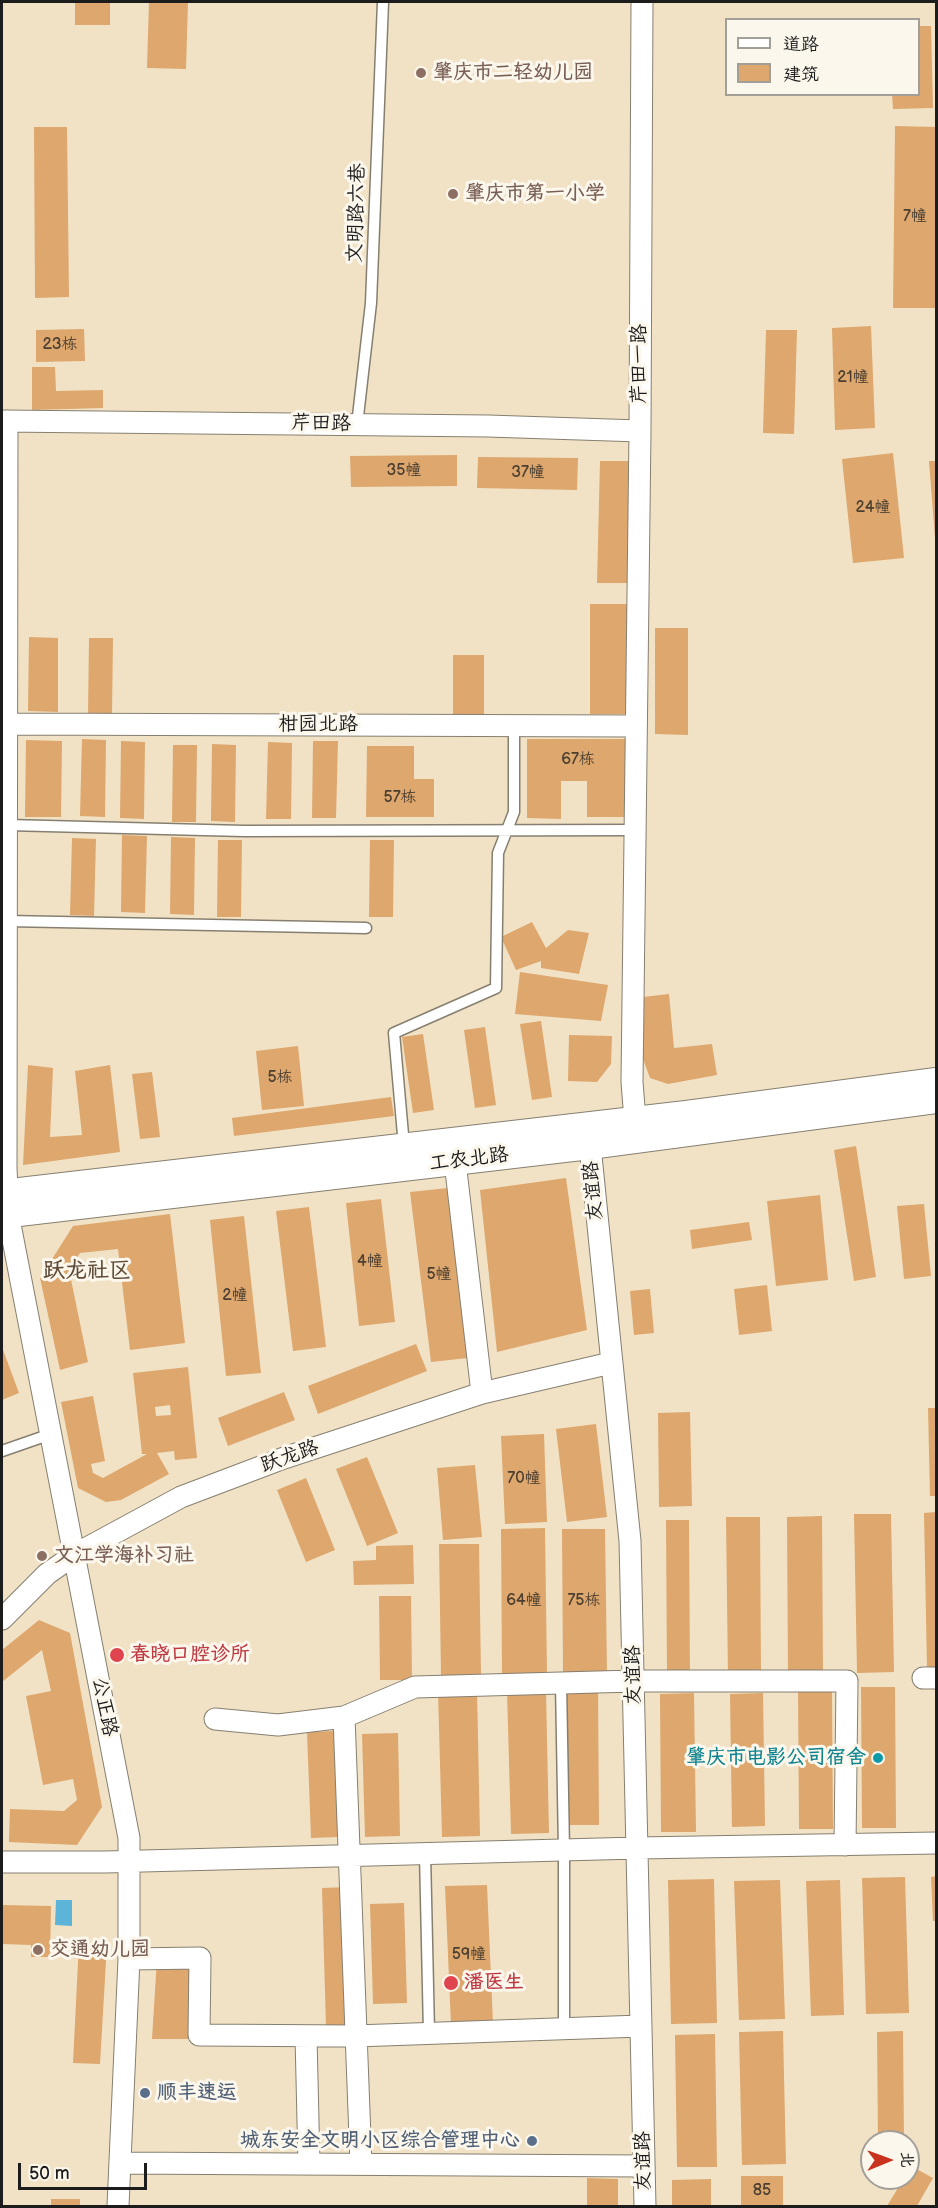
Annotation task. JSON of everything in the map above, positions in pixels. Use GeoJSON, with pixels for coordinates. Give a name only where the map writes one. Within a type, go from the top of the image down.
{"type":"FeatureCollection","features":[{"type":"Feature","properties":{"kind":"street","name":"芹田一路"},"geometry":{"type":"LineString","coordinates":[[634,1120],[632,1082],[640,431],[642,2]]}},
{"type":"Feature","properties":{"kind":"street","name":"芹田路"},"geometry":{"type":"LineString","coordinates":[[4,421],[640,431]]}},
{"type":"Feature","properties":{"kind":"street","name":"公正路"},"geometry":{"type":"LineString","coordinates":[[4,421],[4,724],[7,825],[5,1203],[129,1838],[129,1959],[118,2206]]}},
{"type":"Feature","properties":{"kind":"street","name":"柑园北路"},"geometry":{"type":"LineString","coordinates":[[4,724],[635,726]]}},
{"type":"Feature","properties":{"kind":"street","name":"工农北路"},"geometry":{"type":"LineString","coordinates":[[5,1203],[404,1146],[634,1120],[936,1081]]}},
{"type":"Feature","properties":{"kind":"street","name":"工农北路"},"geometry":{"type":"LineString","coordinates":[[5,1203],[455,1162],[936,1100]]}},
{"type":"Feature","properties":{"kind":"street","name":"友谊路"},"geometry":{"type":"LineString","coordinates":[[590,1146],[630,1541],[645,2206]]}},
{"type":"Feature","properties":{"kind":"street"},"geometry":{"type":"LineString","coordinates":[[455,1162],[482,1393]]}},
{"type":"Feature","properties":{"kind":"street","name":"跃龙路"},"geometry":{"type":"LineString","coordinates":[[2,1619],[47,1574],[74,1555],[182,1497],[284,1458],[482,1393],[611,1363]]}},
{"type":"Feature","properties":{"kind":"street"},"geometry":{"type":"LineString","coordinates":[[215,1719],[278,1725],[344,1717],[415,1687],[634,1681],[847,1681],[845,1845]]}},
{"type":"Feature","properties":{"kind":"street"},"geometry":{"type":"LineString","coordinates":[[344,1717],[361,2164]]}},
{"type":"Feature","properties":{"kind":"street"},"geometry":{"type":"LineString","coordinates":[[2,1862],[936,1843]]}},
{"type":"Feature","properties":{"kind":"street"},"geometry":{"type":"LineString","coordinates":[[129,1959],[200,1958],[199,2035],[355,2036],[641,2026]]}},
{"type":"Feature","properties":{"kind":"street"},"geometry":{"type":"LineString","coordinates":[[306,2036],[309,2164]]}},
{"type":"Feature","properties":{"kind":"street"},"geometry":{"type":"LineString","coordinates":[[120,2163],[644,2166]]}},
{"type":"Feature","properties":{"kind":"lane","name":"文明路六巷"},"geometry":{"type":"LineString","coordinates":[[357,425],[371,303],[383,2]]}},
{"type":"Feature","properties":{"kind":"lane"},"geometry":{"type":"LineString","coordinates":[[404,1146],[394,1033],[496,988],[498,853],[514,812],[514,726]]}},
{"type":"Feature","properties":{"kind":"lane"},"geometry":{"type":"LineString","coordinates":[[7,825],[244,831],[634,830]]}},
{"type":"Feature","properties":{"kind":"lane"},"geometry":{"type":"LineString","coordinates":[[7,921],[366,928]]}},
{"type":"Feature","properties":{"kind":"lane"},"geometry":{"type":"LineString","coordinates":[[2,1451],[51,1434]]}},
{"type":"Feature","properties":{"kind":"lane"},"geometry":{"type":"LineString","coordinates":[[561,1683],[564,2029]]}},
{"type":"Feature","properties":{"kind":"lane"},"geometry":{"type":"LineString","coordinates":[[425,1853],[429,2033]]}},
{"type":"Feature","properties":{"kind":"water"},"geometry":{"type":"Polygon","coordinates":[[[56,1900],[72,1900],[72,1926],[55,1925],[56,1900]]]}},
{"type":"Feature","properties":{"kind":"building"},"geometry":{"type":"Polygon","coordinates":[[[75,2],[110,2],[110,25],[75,25],[75,2]]]}},
{"type":"Feature","properties":{"kind":"building"},"geometry":{"type":"Polygon","coordinates":[[[149,2],[188,2],[186,69],[147,68],[149,2]]]}},
{"type":"Feature","properties":{"kind":"building"},"geometry":{"type":"Polygon","coordinates":[[[920,26],[931,26],[933,108],[893,109],[892,96],[920,96],[920,26]]]}},
{"type":"Feature","properties":{"kind":"building"},"geometry":{"type":"Polygon","coordinates":[[[895,126],[936,127],[936,308],[893,308],[895,126]]]}},
{"type":"Feature","properties":{"kind":"building"},"geometry":{"type":"Polygon","coordinates":[[[34,127],[67,127],[69,297],[35,298],[34,127]]]}},
{"type":"Feature","properties":{"kind":"building"},"geometry":{"type":"Polygon","coordinates":[[[871,326],[875,428],[835,430],[832,328],[871,326]]]}},
{"type":"Feature","properties":{"kind":"building"},"geometry":{"type":"Polygon","coordinates":[[[84,329],[85,361],[36,362],[36,330],[84,329]]]}},
{"type":"Feature","properties":{"kind":"building"},"geometry":{"type":"Polygon","coordinates":[[[766,330],[797,330],[794,434],[763,433],[766,330]]]}},
{"type":"Feature","properties":{"kind":"building"},"geometry":{"type":"Polygon","coordinates":[[[32,367],[55,367],[56,391],[103,390],[103,408],[32,410],[32,367]]]}},
{"type":"Feature","properties":{"kind":"building"},"geometry":{"type":"Polygon","coordinates":[[[893,453],[904,558],[853,563],[842,459],[893,453]]]}},
{"type":"Feature","properties":{"kind":"building"},"geometry":{"type":"Polygon","coordinates":[[[457,455],[457,486],[351,487],[350,456],[457,455]]]}},
{"type":"Feature","properties":{"kind":"building"},"geometry":{"type":"Polygon","coordinates":[[[478,457],[578,458],[577,490],[477,488],[478,457]]]}},
{"type":"Feature","properties":{"kind":"building"},"geometry":{"type":"Polygon","coordinates":[[[600,461],[630,461],[627,583],[597,583],[600,461]]]}},
{"type":"Feature","properties":{"kind":"building"},"geometry":{"type":"Polygon","coordinates":[[[929,461],[936,461],[935,538],[929,461]]]}},
{"type":"Feature","properties":{"kind":"building"},"geometry":{"type":"Polygon","coordinates":[[[590,604],[628,604],[628,714],[590,714],[590,604]]]}},
{"type":"Feature","properties":{"kind":"building"},"geometry":{"type":"Polygon","coordinates":[[[655,628],[688,628],[688,735],[655,734],[655,628]]]}},
{"type":"Feature","properties":{"kind":"building"},"geometry":{"type":"Polygon","coordinates":[[[29,637],[58,638],[58,712],[28,711],[29,637]]]}},
{"type":"Feature","properties":{"kind":"building"},"geometry":{"type":"Polygon","coordinates":[[[89,638],[113,638],[112,715],[88,715],[89,638]]]}},
{"type":"Feature","properties":{"kind":"building"},"geometry":{"type":"Polygon","coordinates":[[[453,655],[484,655],[484,716],[453,716],[453,655]]]}},
{"type":"Feature","properties":{"kind":"building"},"geometry":{"type":"Polygon","coordinates":[[[82,739],[106,740],[105,817],[80,816],[82,739]]]}},
{"type":"Feature","properties":{"kind":"building"},"geometry":{"type":"Polygon","coordinates":[[[527,739],[628,739],[628,817],[587,817],[587,781],[561,781],[561,819],[527,818],[527,739]]]}},
{"type":"Feature","properties":{"kind":"building"},"geometry":{"type":"Polygon","coordinates":[[[26,740],[62,741],[61,817],[25,817],[26,740]]]}},
{"type":"Feature","properties":{"kind":"building"},"geometry":{"type":"Polygon","coordinates":[[[121,741],[145,742],[144,819],[120,818],[121,741]]]}},
{"type":"Feature","properties":{"kind":"building"},"geometry":{"type":"Polygon","coordinates":[[[313,741],[338,741],[336,818],[312,818],[313,741]]]}},
{"type":"Feature","properties":{"kind":"building"},"geometry":{"type":"Polygon","coordinates":[[[268,742],[292,743],[291,819],[266,819],[268,742]]]}},
{"type":"Feature","properties":{"kind":"building"},"geometry":{"type":"Polygon","coordinates":[[[212,744],[236,745],[235,822],[211,821],[212,744]]]}},
{"type":"Feature","properties":{"kind":"building"},"geometry":{"type":"Polygon","coordinates":[[[173,745],[197,745],[196,822],[172,822],[173,745]]]}},
{"type":"Feature","properties":{"kind":"building"},"geometry":{"type":"Polygon","coordinates":[[[367,746],[414,746],[414,779],[434,779],[434,817],[366,817],[367,746]]]}},
{"type":"Feature","properties":{"kind":"building"},"geometry":{"type":"Polygon","coordinates":[[[122,835],[147,836],[145,913],[121,912],[122,835]]]}},
{"type":"Feature","properties":{"kind":"building"},"geometry":{"type":"Polygon","coordinates":[[[171,837],[195,838],[194,915],[170,914],[171,837]]]}},
{"type":"Feature","properties":{"kind":"building"},"geometry":{"type":"Polygon","coordinates":[[[72,838],[96,839],[94,916],[70,915],[72,838]]]}},
{"type":"Feature","properties":{"kind":"building"},"geometry":{"type":"Polygon","coordinates":[[[218,840],[242,840],[241,917],[217,917],[218,840]]]}},
{"type":"Feature","properties":{"kind":"building"},"geometry":{"type":"Polygon","coordinates":[[[370,840],[394,840],[393,917],[369,917],[370,840]]]}},
{"type":"Feature","properties":{"kind":"building"},"geometry":{"type":"Polygon","coordinates":[[[532,922],[546,948],[568,930],[589,933],[579,974],[541,968],[541,961],[516,970],[501,937],[532,922]]]}},
{"type":"Feature","properties":{"kind":"building"},"geometry":{"type":"Polygon","coordinates":[[[520,972],[608,985],[601,1021],[515,1014],[520,972]]]}},
{"type":"Feature","properties":{"kind":"building"},"geometry":{"type":"Polygon","coordinates":[[[669,994],[674,1048],[712,1044],[717,1075],[668,1084],[650,1078],[643,1059],[643,997],[669,994]]]}},
{"type":"Feature","properties":{"kind":"building"},"geometry":{"type":"Polygon","coordinates":[[[541,1021],[552,1097],[532,1100],[520,1024],[541,1021]]]}},
{"type":"Feature","properties":{"kind":"building"},"geometry":{"type":"Polygon","coordinates":[[[485,1027],[496,1105],[475,1108],[464,1030],[485,1027]]]}},
{"type":"Feature","properties":{"kind":"building"},"geometry":{"type":"Polygon","coordinates":[[[423,1034],[434,1110],[413,1113],[402,1037],[423,1034]]]}},
{"type":"Feature","properties":{"kind":"building"},"geometry":{"type":"Polygon","coordinates":[[[569,1035],[612,1036],[611,1064],[597,1082],[568,1081],[569,1035]]]}},
{"type":"Feature","properties":{"kind":"building"},"geometry":{"type":"Polygon","coordinates":[[[298,1046],[304,1106],[262,1110],[256,1051],[298,1046]]]}},
{"type":"Feature","properties":{"kind":"building"},"geometry":{"type":"Polygon","coordinates":[[[28,1065],[53,1068],[50,1137],[82,1135],[75,1071],[110,1065],[120,1152],[23,1165],[28,1065]]]}},
{"type":"Feature","properties":{"kind":"building"},"geometry":{"type":"Polygon","coordinates":[[[152,1072],[160,1137],[140,1139],[132,1074],[152,1072]]]}},
{"type":"Feature","properties":{"kind":"building"},"geometry":{"type":"Polygon","coordinates":[[[391,1097],[394,1116],[234,1136],[232,1118],[391,1097]]]}},
{"type":"Feature","properties":{"kind":"building"},"geometry":{"type":"Polygon","coordinates":[[[856,1146],[876,1277],[854,1281],[834,1150],[856,1146]]]}},
{"type":"Feature","properties":{"kind":"building"},"geometry":{"type":"Polygon","coordinates":[[[566,1178],[587,1330],[497,1352],[480,1190],[566,1178]]]}},
{"type":"Feature","properties":{"kind":"building"},"geometry":{"type":"Polygon","coordinates":[[[448,1188],[468,1358],[431,1362],[410,1192],[448,1188]]]}},
{"type":"Feature","properties":{"kind":"building"},"geometry":{"type":"Polygon","coordinates":[[[820,1195],[828,1280],[776,1286],[767,1201],[820,1195]]]}},
{"type":"Feature","properties":{"kind":"building"},"geometry":{"type":"Polygon","coordinates":[[[381,1199],[395,1322],[359,1326],[346,1203],[381,1199]]]}},
{"type":"Feature","properties":{"kind":"building"},"geometry":{"type":"Polygon","coordinates":[[[924,1204],[931,1276],[904,1279],[897,1206],[924,1204]]]}},
{"type":"Feature","properties":{"kind":"building"},"geometry":{"type":"Polygon","coordinates":[[[309,1207],[326,1347],[293,1351],[276,1211],[309,1207]]]}},
{"type":"Feature","properties":{"kind":"building"},"geometry":{"type":"Polygon","coordinates":[[[170,1214],[185,1343],[130,1350],[118,1249],[80,1253],[69,1270],[88,1362],[60,1370],[40,1278],[73,1226],[170,1214]]]}},
{"type":"Feature","properties":{"kind":"building"},"geometry":{"type":"Polygon","coordinates":[[[244,1216],[261,1373],[226,1376],[210,1220],[244,1216]]]}},
{"type":"Feature","properties":{"kind":"building"},"geometry":{"type":"Polygon","coordinates":[[[749,1222],[752,1240],[692,1249],[690,1230],[749,1222]]]}},
{"type":"Feature","properties":{"kind":"building"},"geometry":{"type":"Polygon","coordinates":[[[767,1285],[772,1331],[739,1335],[734,1289],[767,1285]]]}},
{"type":"Feature","properties":{"kind":"building"},"geometry":{"type":"Polygon","coordinates":[[[650,1289],[654,1333],[634,1335],[630,1291],[650,1289]]]}},
{"type":"Feature","properties":{"kind":"building"},"geometry":{"type":"Polygon","coordinates":[[[416,1344],[427,1371],[318,1414],[308,1386],[416,1344]]]}},
{"type":"Feature","properties":{"kind":"building"},"geometry":{"type":"Polygon","coordinates":[[[2,1347],[19,1393],[2,1400],[2,1347]]]}},
{"type":"Feature","properties":{"kind":"building"},"geometry":{"type":"Polygon","coordinates":[[[188,1367],[197,1458],[175,1460],[174,1451],[157,1453],[169,1474],[121,1500],[106,1502],[78,1488],[61,1402],[93,1396],[105,1461],[91,1464],[93,1473],[103,1478],[147,1454],[142,1454],[133,1373],[188,1367]],[[170,1405],[155,1407],[156,1416],[171,1415],[170,1405]]]}},
{"type":"Feature","properties":{"kind":"building"},"geometry":{"type":"Polygon","coordinates":[[[284,1392],[295,1420],[228,1446],[218,1418],[284,1392]]]}},
{"type":"Feature","properties":{"kind":"building"},"geometry":{"type":"Polygon","coordinates":[[[928,1408],[936,1408],[936,1496],[930,1496],[928,1408]]]}},
{"type":"Feature","properties":{"kind":"building"},"geometry":{"type":"Polygon","coordinates":[[[690,1412],[692,1506],[659,1507],[658,1413],[690,1412]]]}},
{"type":"Feature","properties":{"kind":"building"},"geometry":{"type":"Polygon","coordinates":[[[596,1424],[607,1517],[567,1522],[556,1429],[596,1424]]]}},
{"type":"Feature","properties":{"kind":"building"},"geometry":{"type":"Polygon","coordinates":[[[544,1434],[547,1522],[505,1524],[501,1436],[544,1434]]]}},
{"type":"Feature","properties":{"kind":"building"},"geometry":{"type":"Polygon","coordinates":[[[367,1457],[398,1533],[367,1546],[336,1469],[367,1457]]]}},
{"type":"Feature","properties":{"kind":"building"},"geometry":{"type":"Polygon","coordinates":[[[475,1465],[482,1537],[443,1540],[437,1468],[475,1465]]]}},
{"type":"Feature","properties":{"kind":"building"},"geometry":{"type":"Polygon","coordinates":[[[306,1478],[335,1550],[306,1562],[277,1490],[306,1478]]]}},
{"type":"Feature","properties":{"kind":"building"},"geometry":{"type":"Polygon","coordinates":[[[936,1512],[936,1669],[927,1669],[924,1513],[936,1512]]]}},
{"type":"Feature","properties":{"kind":"building"},"geometry":{"type":"Polygon","coordinates":[[[854,1514],[891,1514],[894,1672],[857,1673],[854,1514]]]}},
{"type":"Feature","properties":{"kind":"building"},"geometry":{"type":"Polygon","coordinates":[[[822,1516],[823,1675],[788,1676],[787,1517],[822,1516]]]}},
{"type":"Feature","properties":{"kind":"building"},"geometry":{"type":"Polygon","coordinates":[[[726,1517],[760,1517],[761,1678],[728,1679],[726,1517]]]}},
{"type":"Feature","properties":{"kind":"building"},"geometry":{"type":"Polygon","coordinates":[[[666,1520],[689,1520],[690,1677],[667,1677],[666,1520]]]}},
{"type":"Feature","properties":{"kind":"building"},"geometry":{"type":"Polygon","coordinates":[[[545,1528],[547,1674],[502,1674],[501,1529],[545,1528]]]}},
{"type":"Feature","properties":{"kind":"building"},"geometry":{"type":"Polygon","coordinates":[[[562,1529],[605,1529],[607,1673],[563,1674],[562,1529]]]}},
{"type":"Feature","properties":{"kind":"building"},"geometry":{"type":"Polygon","coordinates":[[[439,1544],[479,1544],[481,1675],[441,1676],[439,1544]]]}},
{"type":"Feature","properties":{"kind":"building"},"geometry":{"type":"Polygon","coordinates":[[[413,1545],[414,1584],[354,1585],[353,1561],[376,1560],[376,1546],[413,1545]]]}},
{"type":"Feature","properties":{"kind":"building"},"geometry":{"type":"Polygon","coordinates":[[[379,1596],[411,1596],[412,1680],[380,1680],[379,1596]]]}},
{"type":"Feature","properties":{"kind":"building"},"geometry":{"type":"Polygon","coordinates":[[[39,1620],[70,1633],[102,1807],[77,1845],[9,1842],[10,1809],[64,1811],[77,1800],[73,1779],[43,1785],[26,1696],[51,1691],[42,1650],[2,1682],[2,1650],[39,1620]]]}},
{"type":"Feature","properties":{"kind":"building"},"geometry":{"type":"Polygon","coordinates":[[[565,1686],[598,1686],[599,1825],[566,1825],[565,1686]]]}},
{"type":"Feature","properties":{"kind":"building","name":"肇庆市电影公司宿舍"},"geometry":{"type":"Polygon","coordinates":[[[861,1687],[895,1687],[896,1828],[862,1828],[861,1687]]]}},
{"type":"Feature","properties":{"kind":"building"},"geometry":{"type":"Polygon","coordinates":[[[477,1690],[480,1836],[442,1837],[438,1691],[477,1690]]]}},
{"type":"Feature","properties":{"kind":"building"},"geometry":{"type":"Polygon","coordinates":[[[546,1690],[549,1833],[511,1834],[507,1691],[546,1690]]]}},
{"type":"Feature","properties":{"kind":"building"},"geometry":{"type":"Polygon","coordinates":[[[798,1690],[832,1690],[833,1829],[799,1829],[798,1690]]]}},
{"type":"Feature","properties":{"kind":"building"},"geometry":{"type":"Polygon","coordinates":[[[694,1693],[696,1832],[661,1832],[660,1694],[694,1693]]]}},
{"type":"Feature","properties":{"kind":"building"},"geometry":{"type":"Polygon","coordinates":[[[763,1693],[765,1826],[732,1827],[730,1694],[763,1693]]]}},
{"type":"Feature","properties":{"kind":"building"},"geometry":{"type":"Polygon","coordinates":[[[335,1731],[338,1837],[311,1838],[307,1732],[335,1731]]]}},
{"type":"Feature","properties":{"kind":"building"},"geometry":{"type":"Polygon","coordinates":[[[398,1733],[400,1836],[365,1837],[362,1734],[398,1733]]]}},
{"type":"Feature","properties":{"kind":"building"},"geometry":{"type":"Polygon","coordinates":[[[936,1876],[936,1921],[933,1921],[931,1877],[936,1876]]]}},
{"type":"Feature","properties":{"kind":"building"},"geometry":{"type":"Polygon","coordinates":[[[905,1877],[909,2013],[866,2014],[862,1878],[905,1877]]]}},
{"type":"Feature","properties":{"kind":"building"},"geometry":{"type":"Polygon","coordinates":[[[714,1879],[717,2023],[671,2024],[668,1880],[714,1879]]]}},
{"type":"Feature","properties":{"kind":"building"},"geometry":{"type":"Polygon","coordinates":[[[780,1880],[785,2019],[739,2020],[734,1881],[780,1880]]]}},
{"type":"Feature","properties":{"kind":"building"},"geometry":{"type":"Polygon","coordinates":[[[840,1880],[844,2015],[811,2016],[806,1881],[840,1880]]]}},
{"type":"Feature","properties":{"kind":"building"},"geometry":{"type":"Polygon","coordinates":[[[487,1885],[493,2023],[451,2025],[445,1886],[487,1885]]]}},
{"type":"Feature","properties":{"kind":"building"},"geometry":{"type":"Polygon","coordinates":[[[348,1887],[352,2027],[326,2027],[322,1888],[348,1887]]]}},
{"type":"Feature","properties":{"kind":"building"},"geometry":{"type":"Polygon","coordinates":[[[404,1903],[407,2003],[373,2004],[370,1904],[404,1903]]]}},
{"type":"Feature","properties":{"kind":"building"},"geometry":{"type":"Polygon","coordinates":[[[2,1905],[51,1906],[50,1957],[31,1957],[31,1945],[2,1944],[2,1905]]]}},
{"type":"Feature","properties":{"kind":"building"},"geometry":{"type":"Polygon","coordinates":[[[79,1942],[107,1944],[100,2064],[73,2063],[79,1942]]]}},
{"type":"Feature","properties":{"kind":"building"},"geometry":{"type":"Polygon","coordinates":[[[200,1958],[195,2039],[152,2039],[157,1959],[200,1958]]]}},
{"type":"Feature","properties":{"kind":"building"},"geometry":{"type":"Polygon","coordinates":[[[783,2031],[786,2164],[742,2165],[739,2032],[783,2031]]]}},
{"type":"Feature","properties":{"kind":"building"},"geometry":{"type":"Polygon","coordinates":[[[903,2031],[904,2130],[878,2130],[877,2032],[903,2031]]]}},
{"type":"Feature","properties":{"kind":"building"},"geometry":{"type":"Polygon","coordinates":[[[715,2034],[717,2167],[677,2167],[675,2035],[715,2034]]]}},
{"type":"Feature","properties":{"kind":"building"},"geometry":{"type":"Polygon","coordinates":[[[920,2171],[933,2178],[917,2206],[887,2206],[897,2190],[920,2190],[920,2171]]]}},
{"type":"Feature","properties":{"kind":"building"},"geometry":{"type":"Polygon","coordinates":[[[741,2176],[783,2176],[783,2206],[741,2206],[741,2176]]]}},
{"type":"Feature","properties":{"kind":"building"},"geometry":{"type":"Polygon","coordinates":[[[587,2178],[618,2179],[618,2206],[587,2206],[587,2178]]]}},
{"type":"Feature","properties":{"kind":"building"},"geometry":{"type":"Polygon","coordinates":[[[711,2179],[711,2206],[672,2206],[672,2180],[711,2179]]]}},
{"type":"Feature","properties":{"kind":"building"},"geometry":{"type":"Polygon","coordinates":[[[51,2199],[80,2199],[80,2206],[51,2206],[51,2199]]]}},
{"type":"Feature","properties":{"kind":"place","name":"肇庆市二轻幼儿园"},"geometry":{"type":"Point","coordinates":[421,73]}},
{"type":"Feature","properties":{"kind":"place","name":"肇庆市第一小学"},"geometry":{"type":"Point","coordinates":[453,194]}},
{"type":"Feature","properties":{"kind":"place","name":"文江学海补习社"},"geometry":{"type":"Point","coordinates":[42,1556]}},
{"type":"Feature","properties":{"kind":"place","name":"春晓口腔诊所"},"geometry":{"type":"Point","coordinates":[117,1655]}},
{"type":"Feature","properties":{"kind":"place","name":"肇庆市电影公司宿舍"},"geometry":{"type":"Point","coordinates":[878,1758]}},
{"type":"Feature","properties":{"kind":"place","name":"交通幼儿园"},"geometry":{"type":"Point","coordinates":[38,1950]}},
{"type":"Feature","properties":{"kind":"place","name":"潘医生"},"geometry":{"type":"Point","coordinates":[451,1983]}},
{"type":"Feature","properties":{"kind":"place","name":"顺丰速运"},"geometry":{"type":"Point","coordinates":[145,2093]}},
{"type":"Feature","properties":{"kind":"place","name":"城东安全文明小区综合管理中心"},"geometry":{"type":"Point","coordinates":[532,2141]}},
{"type":"Feature","properties":{"kind":"district","name":"跃龙社区"},"geometry":{"type":"Point","coordinates":[87,1271]}}]}
